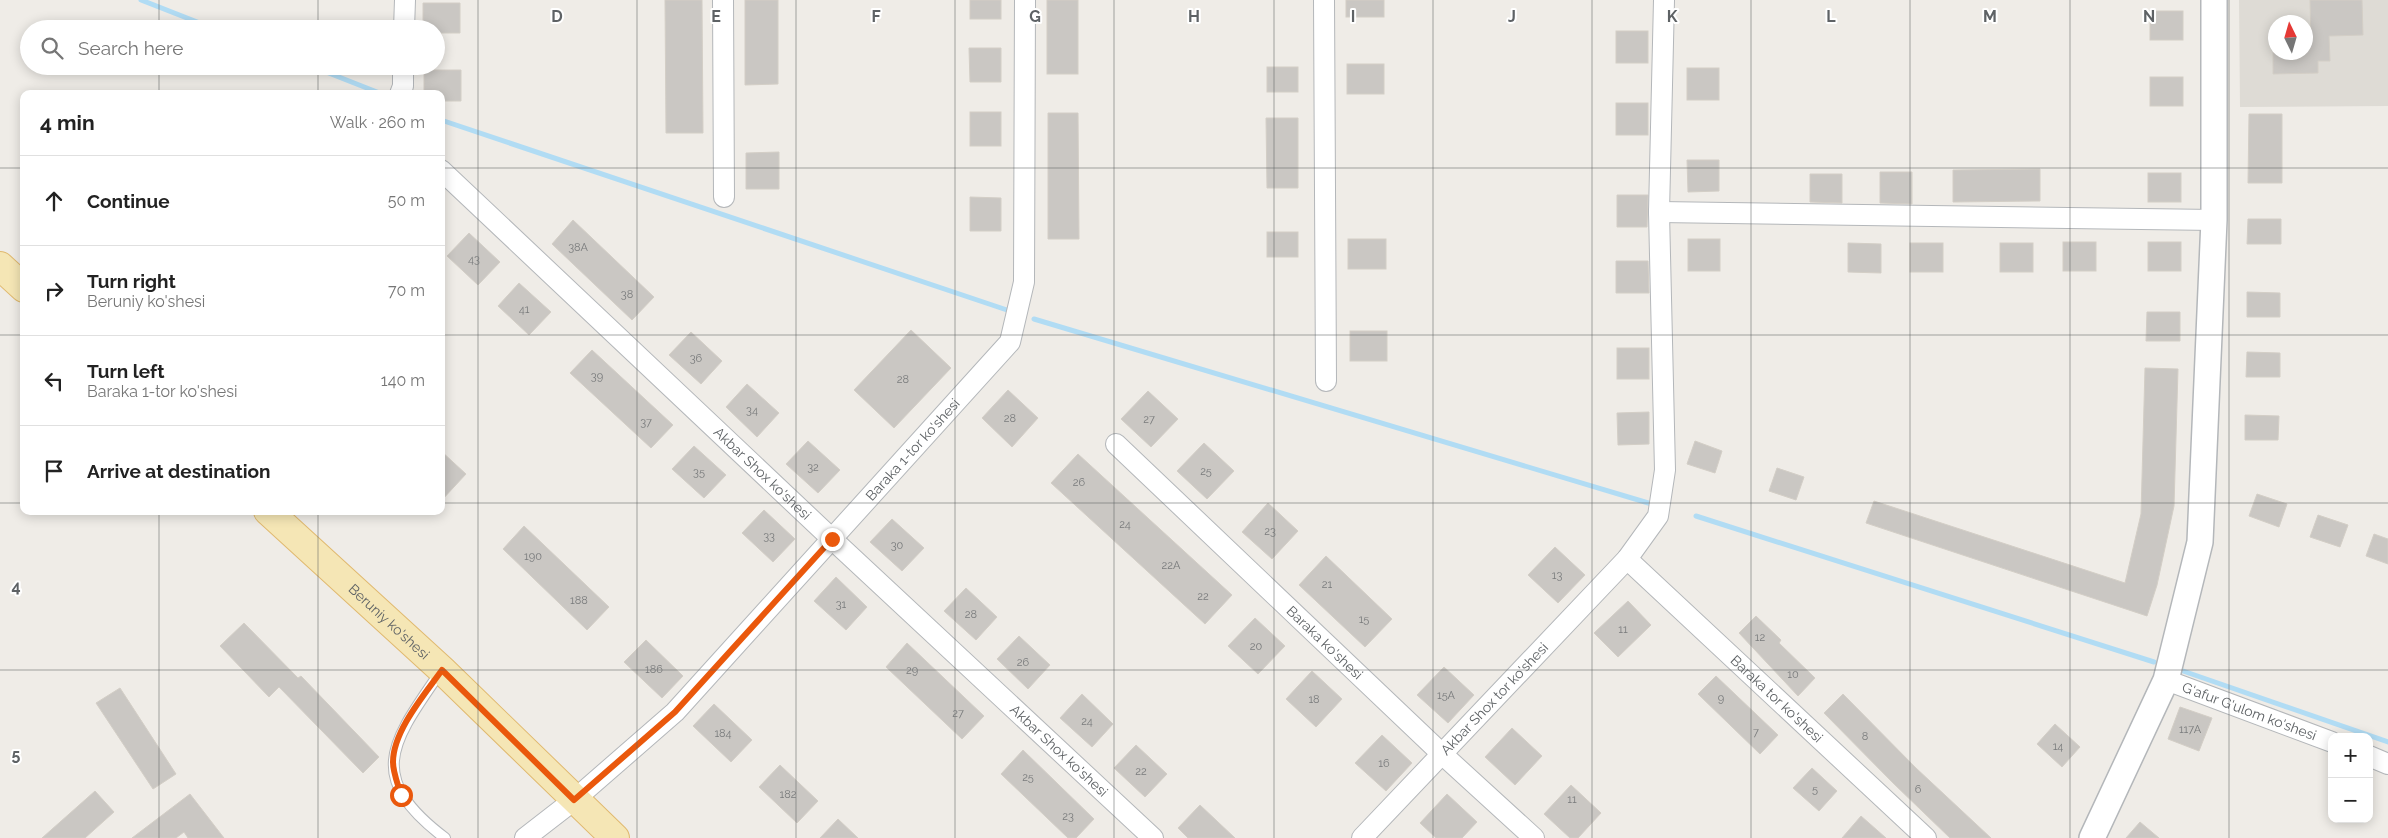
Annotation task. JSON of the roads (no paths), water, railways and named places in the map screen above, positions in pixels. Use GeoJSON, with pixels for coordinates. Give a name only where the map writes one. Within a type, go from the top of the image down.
{"type":"FeatureCollection","features":[{"type":"Feature","properties":{"kind":"main road"},"geometry":{"type":"LineString","coordinates":[[0,266],[20,284]]}},
{"type":"Feature","properties":{"kind":"main road","name":"Beruniy ko'shesi"},"geometry":{"type":"LineString","coordinates":[[272,515],[442,670],[615,838]]}},
{"type":"Feature","properties":{"kind":"street"},"geometry":{"type":"LineString","coordinates":[[404,20],[405,0]]}},
{"type":"Feature","properties":{"kind":"street"},"geometry":{"type":"LineString","coordinates":[[724,0],[724,197]]}},
{"type":"Feature","properties":{"kind":"street","name":"Baraka 1-tor ko'shesi"},"geometry":{"type":"LineString","coordinates":[[525,838],[574,800],[675,712],[1010,342],[1024,282],[1024,0]]}},
{"type":"Feature","properties":{"kind":"street"},"geometry":{"type":"LineString","coordinates":[[1324,0],[1326,381]]}},
{"type":"Feature","properties":{"kind":"street","name":"Akbar Shox tor ko'shesi"},"geometry":{"type":"LineString","coordinates":[[1362,838],[1627,560],[1658,516],[1665,470],[1659,212],[1664,0]]}},
{"type":"Feature","properties":{"kind":"street"},"geometry":{"type":"LineString","coordinates":[[2092,838],[2166,680],[2200,542],[2214,220],[2214,0]]}},
{"type":"Feature","properties":{"kind":"street"},"geometry":{"type":"LineString","coordinates":[[402,90],[403,75]]}},
{"type":"Feature","properties":{"kind":"street","name":"Akbar Shox ko'shesi"},"geometry":{"type":"LineString","coordinates":[[445,174],[1152,838]]}},
{"type":"Feature","properties":{"kind":"street"},"geometry":{"type":"LineString","coordinates":[[1659,212],[2214,220]]}},
{"type":"Feature","properties":{"kind":"street","name":"Baraka ko'shesi"},"geometry":{"type":"LineString","coordinates":[[1116,444],[1442,754],[1534,838]]}},
{"type":"Feature","properties":{"kind":"street","name":"Baraka tor ko'shesi"},"geometry":{"type":"LineString","coordinates":[[1627,560],[1926,838]]}},
{"type":"Feature","properties":{"kind":"street","name":"G'afur G'ulom ko'shesi"},"geometry":{"type":"LineString","coordinates":[[2166,680],[2328,741]]}},
{"type":"Feature","properties":{"kind":"street"},"geometry":{"type":"LineString","coordinates":[[2373,758],[2388,764]]}},
{"type":"Feature","properties":{"kind":"lane"},"geometry":{"type":"LineString","coordinates":[[442,670],[408,720],[396,745],[393,759],[394,771],[401,795],[422,818],[445,838]]}},
{"type":"Feature","properties":{"kind":"waterway"},"geometry":{"type":"LineString","coordinates":[[141,0],[192,20]]}},
{"type":"Feature","properties":{"kind":"waterway"},"geometry":{"type":"LineString","coordinates":[[334,75],[372,90]]}},
{"type":"Feature","properties":{"kind":"waterway"},"geometry":{"type":"LineString","coordinates":[[445,121],[1007,310]]}},
{"type":"Feature","properties":{"kind":"waterway"},"geometry":{"type":"LineString","coordinates":[[1034,319],[1655,505]]}},
{"type":"Feature","properties":{"kind":"waterway"},"geometry":{"type":"LineString","coordinates":[[1696,516],[2154,662]]}},
{"type":"Feature","properties":{"kind":"waterway"},"geometry":{"type":"LineString","coordinates":[[2183,671],[2388,742]]}}]}
